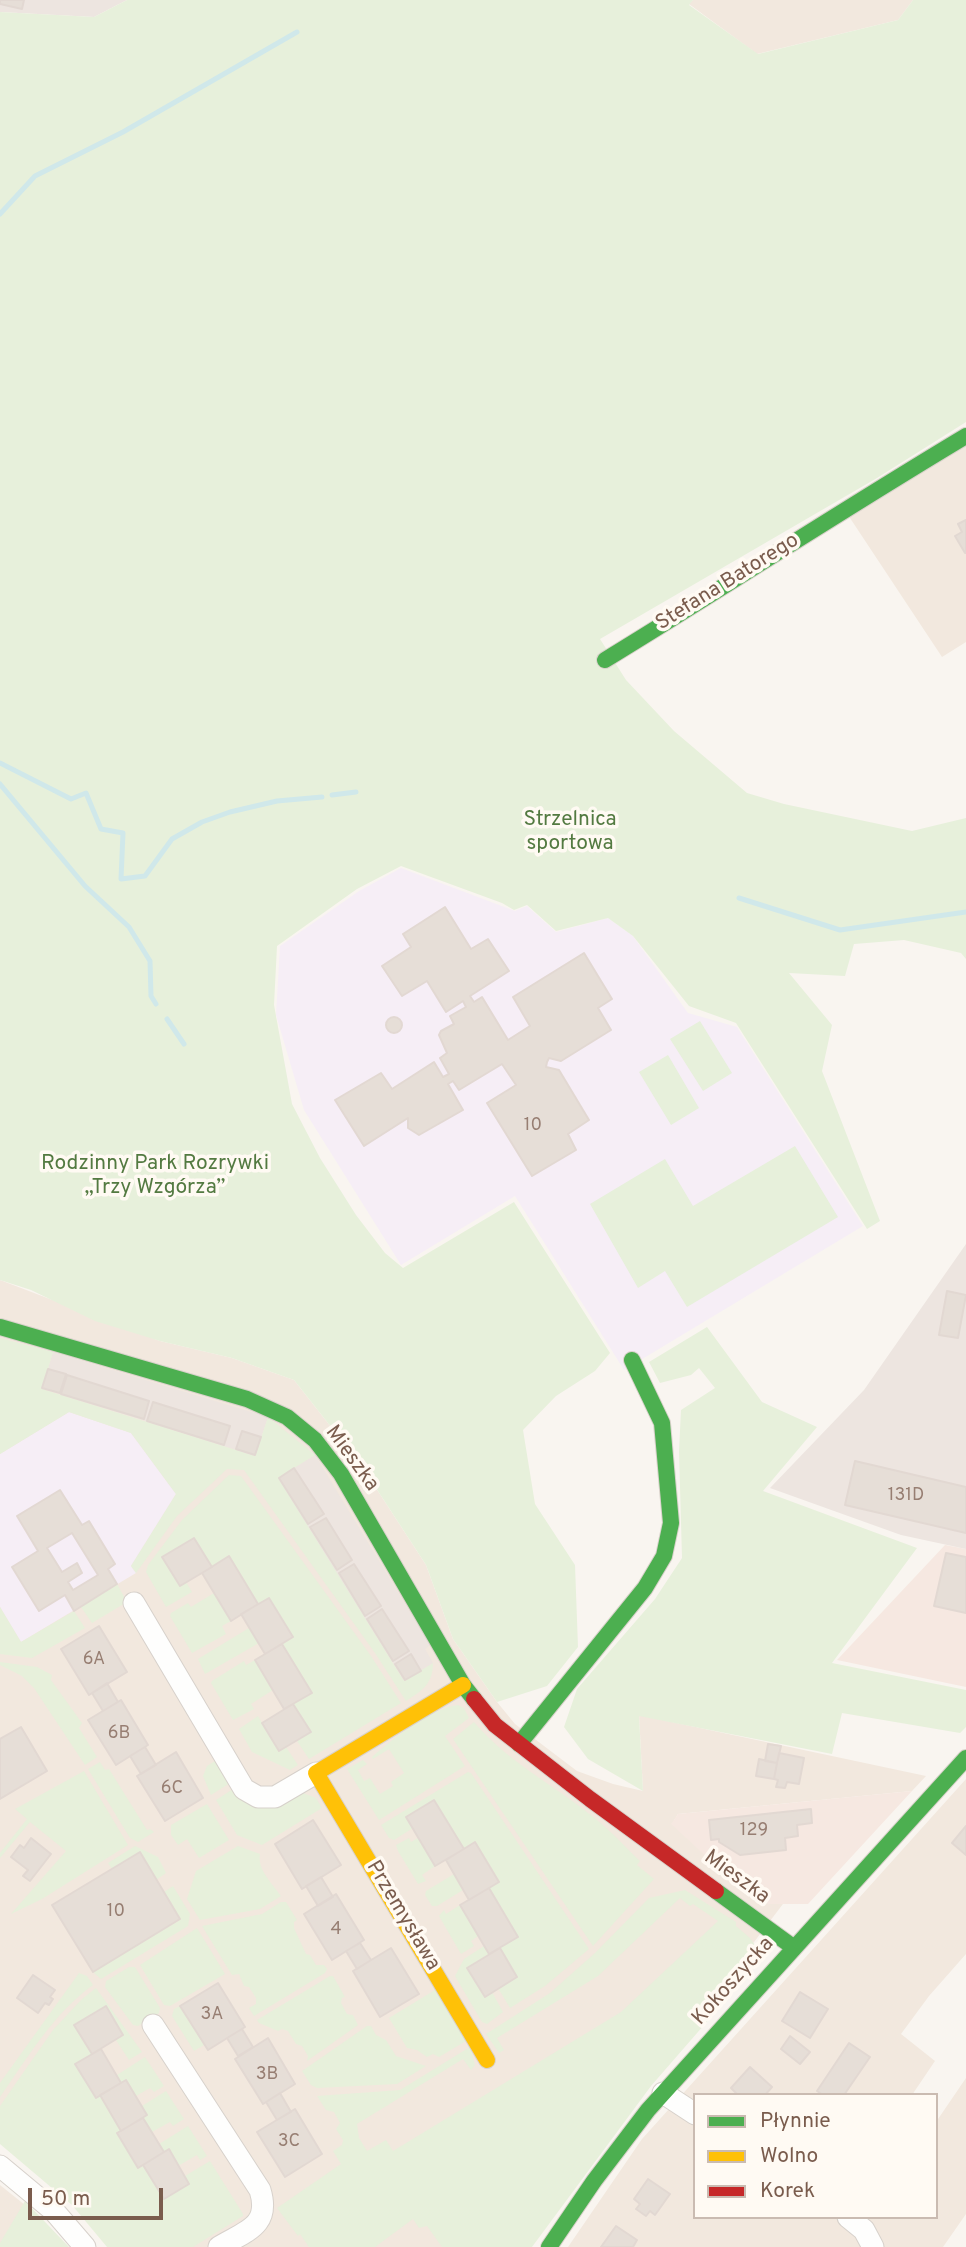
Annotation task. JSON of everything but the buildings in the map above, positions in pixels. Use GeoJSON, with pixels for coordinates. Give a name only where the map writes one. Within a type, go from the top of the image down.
{"type":"FeatureCollection","features":[{"type":"Feature","properties":{"kind":"street","name":"Stefana Batorego"},"geometry":{"type":"LineString","coordinates":[[614,656],[844,520],[966,436]]}},
{"type":"Feature","properties":{"kind":"street","name":"Mieszka"},"geometry":{"type":"LineString","coordinates":[[0,1327],[247,1399],[287,1417],[314,1440],[341,1474],[463,1685],[495,1725],[793,1947]]}},
{"type":"Feature","properties":{"kind":"street"},"geometry":{"type":"LineString","coordinates":[[519,1744],[645,1588],[664,1556],[671,1523],[662,1423],[632,1360]]}},
{"type":"Feature","properties":{"kind":"street"},"geometry":{"type":"LineString","coordinates":[[134,1602],[244,1789],[258,1797],[275,1797],[463,1685]]}},
{"type":"Feature","properties":{"kind":"street","name":"Kokoszycka"},"geometry":{"type":"LineString","coordinates":[[549,2247],[594,2181],[663,2093],[966,1758]]}},
{"type":"Feature","properties":{"kind":"street","name":"Przemysława"},"geometry":{"type":"LineString","coordinates":[[316,1773],[487,2060]]}},
{"type":"Feature","properties":{"kind":"street"},"geometry":{"type":"LineString","coordinates":[[153,2025],[260,2190],[263,2216],[256,2225],[219,2247]]}},
{"type":"Feature","properties":{"kind":"street"},"geometry":{"type":"LineString","coordinates":[[663,2093],[693,2113]]}},
{"type":"Feature","properties":{"kind":"street"},"geometry":{"type":"LineString","coordinates":[[0,2166],[54,2211],[85,2247]]}},
{"type":"Feature","properties":{"kind":"street"},"geometry":{"type":"LineString","coordinates":[[850,2219],[864,2230],[873,2247]]}},
{"type":"Feature","properties":{"kind":"shaded area"},"geometry":{"type":"Polygon","coordinates":[[[0,0],[127,0],[94,17],[0,12],[0,0]]]}},
{"type":"Feature","properties":{"kind":"shaded area"},"geometry":{"type":"Polygon","coordinates":[[[693,0],[913,0],[898,20],[757,54],[689,4],[693,0]]]}},
{"type":"Feature","properties":{"kind":"shaded area"},"geometry":{"type":"Polygon","coordinates":[[[966,446],[966,642],[942,657],[848,515],[966,446]]]}},
{"type":"Feature","properties":{"kind":"shaded area"},"geometry":{"type":"Polygon","coordinates":[[[401,868],[515,911],[527,906],[556,932],[608,918],[633,936],[688,1013],[737,1027],[863,1226],[624,1370],[515,1196],[401,1265],[304,1110],[276,1015],[280,946],[359,891],[401,868]]]}},
{"type":"Feature","properties":{"kind":"shaded area"},"geometry":{"type":"Polygon","coordinates":[[[966,1244],[966,1549],[901,1535],[770,1488],[864,1390],[966,1244]]]}},
{"type":"Feature","properties":{"kind":"shaded area"},"geometry":{"type":"Polygon","coordinates":[[[0,1280],[160,1341],[232,1358],[294,1380],[361,1465],[426,1565],[453,1639],[497,1702],[515,1724],[577,1771],[643,1791],[639,1715],[926,1776],[912,1791],[678,1814],[672,1824],[786,1900],[751,1946],[445,2247],[109,2247],[76,2200],[0,2142],[0,1280]]]}},
{"type":"Feature","properties":{"kind":"shaded area"},"geometry":{"type":"Polygon","coordinates":[[[53,1352],[268,1417],[255,1456],[42,1388],[53,1352]]]}},
{"type":"Feature","properties":{"kind":"shaded area"},"geometry":{"type":"Polygon","coordinates":[[[69,1412],[131,1433],[176,1494],[131,1566],[136,1573],[21,1642],[0,1607],[0,1454],[69,1412]]]}},
{"type":"Feature","properties":{"kind":"shaded area"},"geometry":{"type":"Polygon","coordinates":[[[315,1455],[430,1645],[425,1649],[433,1663],[404,1681],[277,1478],[315,1455]]]}},
{"type":"Feature","properties":{"kind":"shaded area"},"geometry":{"type":"Polygon","coordinates":[[[945,1545],[966,1549],[966,1687],[837,1660],[945,1545]]]}},
{"type":"Feature","properties":{"kind":"shaded area"},"geometry":{"type":"Polygon","coordinates":[[[966,1779],[966,1954],[929,1996],[901,2034],[935,2061],[913,2093],[693,2093],[693,2219],[938,2219],[938,2119],[966,2078],[966,2214],[943,2247],[568,2247],[642,2139],[966,1779]]]}},
{"type":"Feature","properties":{"kind":"shaded area"},"geometry":{"type":"Polygon","coordinates":[[[912,1791],[808,1904],[768,1904],[727,1876],[671,1824],[678,1814],[912,1791]]]}},
{"type":"Feature","properties":{"kind":"shaded area"},"geometry":{"type":"Polygon","coordinates":[[[0,2185],[25,2205],[0,2247],[0,2185]]]}},
{"type":"Feature","properties":{"kind":"green space"},"geometry":{"type":"Polygon","coordinates":[[[127,0],[693,0],[689,5],[758,54],[898,20],[913,0],[966,0],[966,422],[877,478],[600,639],[626,680],[674,731],[747,793],[784,804],[912,831],[966,818],[966,959],[961,953],[904,940],[854,944],[845,976],[789,973],[832,1025],[822,1071],[880,1221],[867,1229],[736,1023],[689,1006],[633,936],[608,918],[556,931],[527,905],[514,910],[502,903],[401,866],[357,889],[277,946],[274,1005],[292,1104],[320,1158],[356,1215],[385,1253],[403,1268],[514,1202],[610,1353],[595,1371],[556,1396],[523,1430],[535,1504],[575,1565],[578,1647],[547,1686],[497,1702],[453,1639],[426,1565],[361,1465],[294,1380],[232,1358],[160,1341],[95,1321],[31,1290],[0,1280],[0,12],[94,17],[127,0]]]}},
{"type":"Feature","properties":{"kind":"green space"},"geometry":{"type":"Polygon","coordinates":[[[700,1021],[732,1073],[703,1091],[670,1039],[700,1021]]]}},
{"type":"Feature","properties":{"kind":"green space"},"geometry":{"type":"Polygon","coordinates":[[[668,1055],[699,1108],[671,1125],[639,1072],[668,1055]]]}},
{"type":"Feature","properties":{"kind":"green space"},"geometry":{"type":"Polygon","coordinates":[[[795,1146],[838,1217],[687,1307],[665,1271],[638,1288],[590,1204],[665,1159],[693,1206],[795,1146]]]}},
{"type":"Feature","properties":{"kind":"green space"},"geometry":{"type":"Polygon","coordinates":[[[707,1327],[762,1402],[817,1427],[763,1491],[917,1548],[832,1663],[966,1690],[966,1727],[960,1733],[842,1713],[832,1754],[639,1716],[643,1791],[588,1759],[564,1727],[577,1689],[655,1599],[682,1558],[679,1451],[681,1410],[715,1388],[699,1368],[691,1375],[660,1383],[649,1362],[707,1327]]]}},
{"type":"Feature","properties":{"kind":"green space"},"geometry":{"type":"Polygon","coordinates":[[[0,1338],[53,1352],[42,1389],[255,1456],[268,1417],[315,1455],[278,1478],[404,1681],[433,1663],[426,1686],[406,1701],[375,1653],[244,1470],[227,1469],[177,1516],[136,1573],[131,1566],[176,1494],[131,1433],[69,1412],[0,1454],[0,1338]]]}},
{"type":"Feature","properties":{"kind":"green space"},"geometry":{"type":"Polygon","coordinates":[[[229,1475],[241,1476],[371,1656],[401,1703],[309,1759],[297,1741],[310,1732],[293,1704],[312,1692],[282,1644],[293,1637],[269,1598],[258,1604],[228,1557],[212,1567],[194,1538],[163,1557],[180,1586],[186,1582],[192,1592],[166,1607],[146,1572],[148,1565],[182,1520],[229,1475]]]}},
{"type":"Feature","properties":{"kind":"green space"},"geometry":{"type":"Polygon","coordinates":[[[117,1584],[127,1602],[92,1623],[81,1607],[117,1584]]]}},
{"type":"Feature","properties":{"kind":"green space"},"geometry":{"type":"Polygon","coordinates":[[[214,1593],[231,1621],[222,1626],[226,1634],[192,1653],[170,1616],[171,1613],[188,1603],[191,1607],[214,1593]]]}},
{"type":"Feature","properties":{"kind":"green space"},"geometry":{"type":"Polygon","coordinates":[[[0,1607],[21,1642],[74,1611],[85,1628],[32,1658],[0,1654],[0,1607]]]}},
{"type":"Feature","properties":{"kind":"green space"},"geometry":{"type":"Polygon","coordinates":[[[249,1628],[259,1643],[205,1674],[198,1659],[249,1628]]]}},
{"type":"Feature","properties":{"kind":"green space"},"geometry":{"type":"Polygon","coordinates":[[[255,1660],[273,1690],[251,1704],[254,1709],[233,1720],[211,1683],[244,1661],[246,1665],[255,1660]]]}},
{"type":"Feature","properties":{"kind":"green space"},"geometry":{"type":"Polygon","coordinates":[[[0,1662],[37,1667],[52,1675],[51,1680],[82,1723],[79,1728],[97,1757],[85,1765],[34,1688],[22,1676],[0,1665],[0,1662]]]}},
{"type":"Feature","properties":{"kind":"green space"},"geometry":{"type":"Polygon","coordinates":[[[458,1705],[464,1708],[469,1718],[445,1736],[465,1766],[379,1820],[347,1769],[363,1760],[367,1764],[358,1770],[364,1781],[370,1778],[380,1794],[393,1786],[391,1782],[404,1773],[389,1749],[373,1759],[372,1757],[424,1718],[458,1705]]]}},
{"type":"Feature","properties":{"kind":"green space"},"geometry":{"type":"Polygon","coordinates":[[[258,1716],[279,1751],[286,1747],[298,1765],[290,1770],[252,1752],[239,1729],[258,1716]]]}},
{"type":"Feature","properties":{"kind":"green space"},"geometry":{"type":"Polygon","coordinates":[[[474,1722],[504,1752],[589,1813],[640,1861],[637,1865],[654,1879],[593,1946],[453,1739],[474,1722]]]}},
{"type":"Feature","properties":{"kind":"green space"},"geometry":{"type":"Polygon","coordinates":[[[215,1761],[230,1783],[211,1795],[203,1776],[207,1766],[215,1761]]]}},
{"type":"Feature","properties":{"kind":"green space"},"geometry":{"type":"Polygon","coordinates":[[[100,1762],[105,1770],[109,1769],[147,1830],[154,1832],[138,1842],[130,1838],[88,1769],[100,1762]]]}},
{"type":"Feature","properties":{"kind":"green space"},"geometry":{"type":"Polygon","coordinates":[[[84,1771],[128,1845],[42,1899],[11,1914],[66,1851],[30,1822],[0,1858],[0,1853],[27,1819],[15,1809],[84,1771]]]}},
{"type":"Feature","properties":{"kind":"green space"},"geometry":{"type":"Polygon","coordinates":[[[468,1772],[589,1949],[545,1986],[510,2008],[498,1988],[500,1948],[518,1937],[489,1888],[499,1881],[476,1843],[464,1849],[406,1817],[413,1828],[394,1840],[389,1838],[381,1825],[468,1772]]]}},
{"type":"Feature","properties":{"kind":"green space"},"geometry":{"type":"Polygon","coordinates":[[[233,1789],[303,1793],[316,1798],[322,1808],[262,1845],[237,1835],[216,1800],[233,1789]]]}},
{"type":"Feature","properties":{"kind":"green space"},"geometry":{"type":"Polygon","coordinates":[[[207,1804],[229,1840],[199,1858],[187,1839],[178,1845],[171,1835],[171,1825],[207,1804]]]}},
{"type":"Feature","properties":{"kind":"green space"},"geometry":{"type":"Polygon","coordinates":[[[409,1838],[411,1842],[418,1838],[435,1866],[422,1875],[426,1881],[418,1884],[396,1845],[409,1838]]]}},
{"type":"Feature","properties":{"kind":"green space"},"geometry":{"type":"Polygon","coordinates":[[[135,1846],[158,1857],[166,1873],[156,1880],[112,1869],[108,1863],[135,1846]]]}},
{"type":"Feature","properties":{"kind":"green space"},"geometry":{"type":"Polygon","coordinates":[[[238,1846],[260,1854],[263,1871],[281,1896],[260,1909],[200,1920],[187,1899],[196,1871],[238,1846]]]}},
{"type":"Feature","properties":{"kind":"green space"},"geometry":{"type":"Polygon","coordinates":[[[454,1874],[463,1890],[437,1906],[432,1906],[425,1895],[426,1891],[454,1874]]]}},
{"type":"Feature","properties":{"kind":"green space"},"geometry":{"type":"Polygon","coordinates":[[[173,1886],[190,1914],[188,1926],[101,1979],[93,1972],[180,1920],[164,1892],[173,1886]]]}},
{"type":"Feature","properties":{"kind":"green space"},"geometry":{"type":"Polygon","coordinates":[[[685,1890],[736,1922],[736,1926],[755,1945],[757,1958],[743,1976],[744,1979],[651,2086],[532,2247],[442,2247],[427,2226],[419,2228],[413,2219],[375,2247],[309,2247],[300,2234],[298,2236],[277,2208],[341,2164],[333,2151],[342,2145],[343,2140],[336,2129],[340,2123],[334,2112],[326,2110],[317,2096],[400,2090],[470,2047],[475,2065],[471,2070],[463,2059],[357,2124],[359,2138],[367,2151],[386,2140],[393,2151],[621,2012],[718,1921],[680,1898],[598,1976],[497,2038],[504,2050],[499,2053],[486,2034],[550,1993],[595,1953],[649,1898],[685,1890]]]}},
{"type":"Feature","properties":{"kind":"green space"},"geometry":{"type":"Polygon","coordinates":[[[281,1902],[286,1902],[297,1920],[294,1922],[294,1928],[306,1954],[310,1955],[316,1965],[324,1965],[327,1969],[325,1973],[254,2016],[249,2008],[256,2004],[256,1998],[249,1987],[244,1986],[239,1974],[232,1975],[202,1926],[262,1914],[281,1902]]]}},
{"type":"Feature","properties":{"kind":"green space"},"geometry":{"type":"Polygon","coordinates":[[[460,1905],[478,1936],[471,1941],[474,1946],[461,1954],[439,1916],[444,1910],[446,1914],[460,1905]]]}},
{"type":"Feature","properties":{"kind":"green space"},"geometry":{"type":"Polygon","coordinates":[[[197,1928],[225,1974],[170,2006],[164,2005],[140,1965],[197,1928]]]}},
{"type":"Feature","properties":{"kind":"green space"},"geometry":{"type":"Polygon","coordinates":[[[484,1946],[489,1954],[468,1968],[484,1996],[492,1992],[503,2012],[487,2024],[482,2022],[455,1976],[464,1959],[484,1946]]]}},
{"type":"Feature","properties":{"kind":"green space"},"geometry":{"type":"Polygon","coordinates":[[[129,1967],[135,1967],[160,2008],[159,2013],[138,2026],[133,2025],[105,1987],[106,1981],[129,1967]]]}},
{"type":"Feature","properties":{"kind":"green space"},"geometry":{"type":"Polygon","coordinates":[[[79,1973],[87,1976],[93,1985],[53,2023],[0,2097],[0,2083],[79,1973]]]}},
{"type":"Feature","properties":{"kind":"green space"},"geometry":{"type":"Polygon","coordinates":[[[333,1976],[345,1997],[341,2003],[347,2014],[353,2015],[358,2025],[307,2061],[308,2056],[302,2046],[296,2044],[288,2031],[278,2031],[257,2020],[333,1976]]]}},
{"type":"Feature","properties":{"kind":"green space"},"geometry":{"type":"Polygon","coordinates":[[[96,1988],[142,2052],[129,2060],[116,2040],[123,2035],[106,2006],[74,2025],[92,2054],[76,2064],[95,2098],[100,2095],[121,2131],[117,2134],[138,2167],[143,2165],[164,2199],[189,2184],[185,2176],[210,2161],[243,2214],[193,2247],[107,2247],[72,2205],[0,2144],[0,2106],[53,2030],[96,1988]]]}},
{"type":"Feature","properties":{"kind":"green space"},"geometry":{"type":"Polygon","coordinates":[[[435,1990],[466,2041],[439,2057],[433,2054],[427,2057],[417,2050],[407,2048],[389,2018],[435,1990]]]}},
{"type":"Feature","properties":{"kind":"green space"},"geometry":{"type":"Polygon","coordinates":[[[180,2006],[204,2045],[194,2051],[172,2016],[174,2009],[180,2006]]]}},
{"type":"Feature","properties":{"kind":"green space"},"geometry":{"type":"Polygon","coordinates":[[[367,2026],[371,2026],[376,2035],[386,2040],[396,2056],[426,2066],[397,2084],[317,2088],[311,2085],[302,2071],[367,2026]]]}},
{"type":"Feature","properties":{"kind":"green space"},"geometry":{"type":"Polygon","coordinates":[[[145,2057],[164,2086],[154,2092],[150,2088],[136,2096],[126,2080],[121,2083],[117,2075],[145,2057]]]}},
{"type":"Feature","properties":{"kind":"green space"},"geometry":{"type":"Polygon","coordinates":[[[166,2091],[184,2119],[173,2126],[170,2122],[152,2132],[143,2118],[147,2115],[142,2106],[166,2091]]]}},
{"type":"Feature","properties":{"kind":"green space"},"geometry":{"type":"Polygon","coordinates":[[[188,2126],[207,2156],[200,2160],[197,2155],[178,2166],[168,2150],[164,2152],[159,2144],[188,2126]]]}},
{"type":"Feature","properties":{"kind":"green space"},"geometry":{"type":"Polygon","coordinates":[[[25,2201],[69,2247],[0,2247],[25,2201]]]}},
{"type":"Feature","properties":{"kind":"waterway"},"geometry":{"type":"LineString","coordinates":[[0,214],[35,176],[123,132],[297,32]]}},
{"type":"Feature","properties":{"kind":"waterway"},"geometry":{"type":"LineString","coordinates":[[0,763],[71,799],[86,793],[101,829],[123,833],[121,879],[145,876],[172,839],[202,822],[277,801],[322,797]]}},
{"type":"Feature","properties":{"kind":"waterway"},"geometry":{"type":"LineString","coordinates":[[0,784],[85,886],[129,927],[150,961],[151,996],[156,1004]]}},
{"type":"Feature","properties":{"kind":"waterway"},"geometry":{"type":"LineString","coordinates":[[332,795],[356,792]]}},
{"type":"Feature","properties":{"kind":"waterway"},"geometry":{"type":"LineString","coordinates":[[739,898],[840,930],[966,912]]}},
{"type":"Feature","properties":{"kind":"waterway"},"geometry":{"type":"LineString","coordinates":[[167,1019],[184,1044]]}},
{"type":"Feature","properties":{"kind":"traffic: fast"},"geometry":{"type":"LineString","coordinates":[[605,660],[966,436]]}},
{"type":"Feature","properties":{"kind":"traffic: fast"},"geometry":{"type":"LineString","coordinates":[[0,1327],[247,1399],[287,1417],[315,1440],[341,1474],[463,1685],[474,1699]]}},
{"type":"Feature","properties":{"kind":"traffic: fast"},"geometry":{"type":"LineString","coordinates":[[519,1744],[645,1588],[664,1556],[671,1523],[662,1423],[632,1360]]}},
{"type":"Feature","properties":{"kind":"traffic: fast"},"geometry":{"type":"LineString","coordinates":[[549,2247],[594,2181],[648,2110],[966,1758]]}},
{"type":"Feature","properties":{"kind":"traffic: fast"},"geometry":{"type":"LineString","coordinates":[[716,1891],[793,1947]]}},
{"type":"Feature","properties":{"kind":"traffic: slow"},"geometry":{"type":"LineString","coordinates":[[463,1685],[316,1773],[487,2060]]}},
{"type":"Feature","properties":{"kind":"traffic: jam"},"geometry":{"type":"LineString","coordinates":[[474,1699],[495,1725],[590,1799],[716,1891]]}},
{"type":"Feature","properties":{"kind":"park label","name":"Strzelnica sportowa"},"geometry":{"type":"Point","coordinates":[570,833]}},
{"type":"Feature","properties":{"kind":"park label","name":"Rodzinny Park Rozrywki „Trzy Wzgórza”"},"geometry":{"type":"Point","coordinates":[155,1177]}}]}
